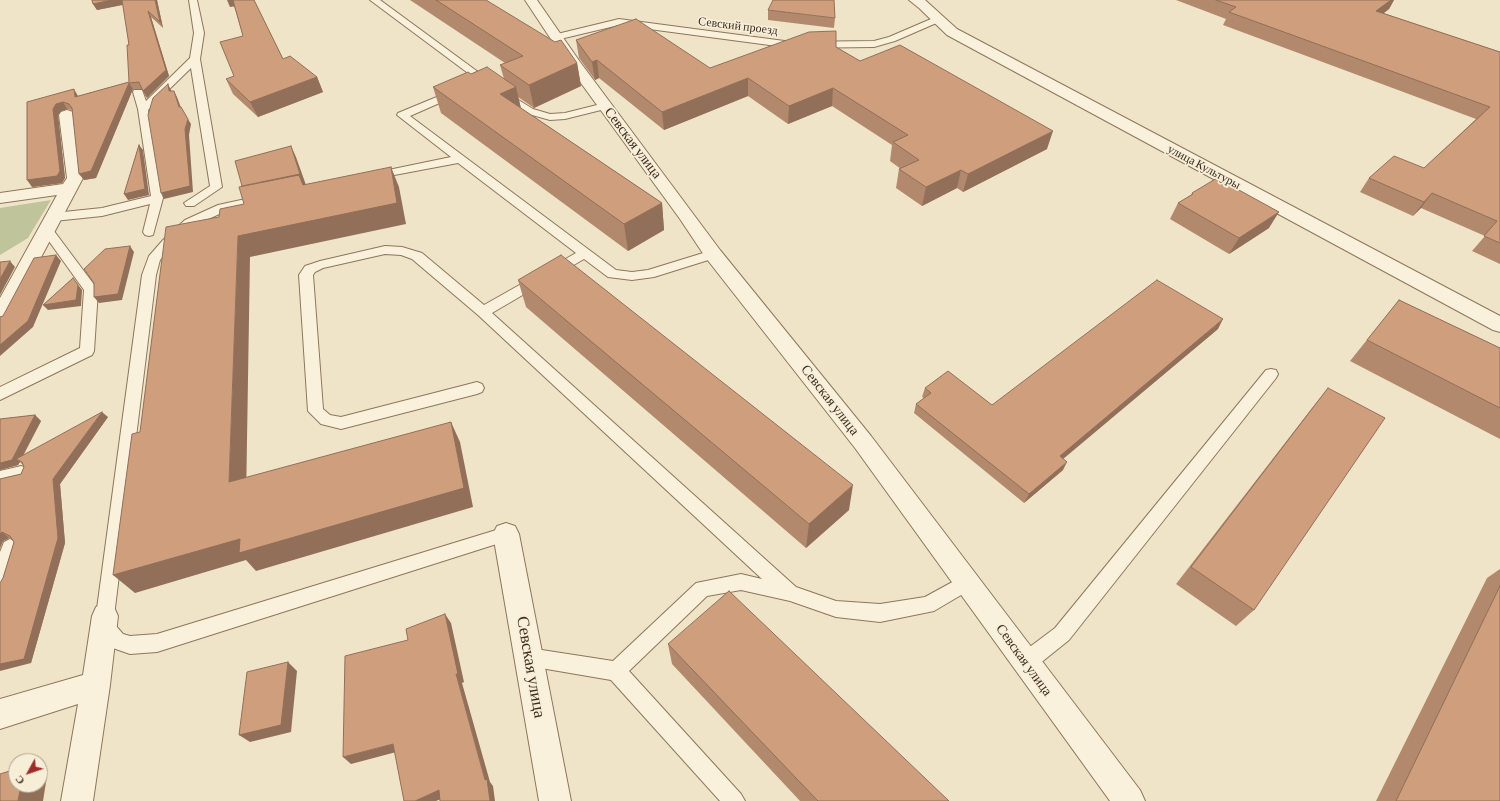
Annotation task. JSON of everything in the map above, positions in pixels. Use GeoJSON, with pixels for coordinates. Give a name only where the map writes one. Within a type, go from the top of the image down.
{"type":"FeatureCollection","features":[{"type":"Feature","properties":{"kind":"street","name":"Севская улица"},"geometry":{"type":"LineString","coordinates":[[531,0],[605,106],[713,254],[758,308],[858,436],[1129,801]]}},
{"type":"Feature","properties":{"kind":"street","name":"улица Культуры"},"geometry":{"type":"LineString","coordinates":[[915,0],[924,5],[952,32],[1500,325]]}},
{"type":"Feature","properties":{"kind":"street"},"geometry":{"type":"LineString","coordinates":[[0,316],[75,178],[67,115]]}},
{"type":"Feature","properties":{"kind":"street"},"geometry":{"type":"LineString","coordinates":[[0,198],[70,188]]}},
{"type":"Feature","properties":{"kind":"street","name":"Севская улица"},"geometry":{"type":"LineString","coordinates":[[506,534],[555,801]]}},
{"type":"Feature","properties":{"kind":"street"},"geometry":{"type":"LineString","coordinates":[[77,801],[96,685],[105,616]]}},
{"type":"Feature","properties":{"kind":"street"},"geometry":{"type":"LineString","coordinates":[[0,714],[96,685]]}},
{"type":"Feature","properties":{"kind":"lane"},"geometry":{"type":"LineString","coordinates":[[190,203],[216,187],[195,59],[199,33],[193,0]]}},
{"type":"Feature","properties":{"kind":"lane"},"geometry":{"type":"LineString","coordinates":[[374,0],[529,111],[550,117],[565,116],[605,106]]}},
{"type":"Feature","properties":{"kind":"lane","name":"Севский проезд"},"geometry":{"type":"LineString","coordinates":[[556,37],[619,22],[777,44],[874,44],[892,39],[938,19]]}},
{"type":"Feature","properties":{"kind":"lane"},"geometry":{"type":"LineString","coordinates":[[143,109],[195,59]]}},
{"type":"Feature","properties":{"kind":"lane"},"geometry":{"type":"LineString","coordinates":[[491,85],[467,88],[402,115],[613,274],[632,276],[649,274],[713,254]]}},
{"type":"Feature","properties":{"kind":"lane"},"geometry":{"type":"LineString","coordinates":[[138,92],[143,109],[157,198],[149,232]]}},
{"type":"Feature","properties":{"kind":"lane"},"geometry":{"type":"LineString","coordinates":[[359,179],[460,159]]}},
{"type":"Feature","properties":{"kind":"lane"},"geometry":{"type":"LineString","coordinates":[[281,195],[235,205],[203,216],[188,224],[175,235],[154,259],[148,283],[105,616],[107,630],[117,641],[130,645],[157,643],[506,534]]}},
{"type":"Feature","properties":{"kind":"lane"},"geometry":{"type":"LineString","coordinates":[[0,394],[87,351],[90,290],[51,224],[157,198]]}},
{"type":"Feature","properties":{"kind":"lane"},"geometry":{"type":"LineString","coordinates":[[477,388],[341,424],[326,420],[316,411],[306,275],[310,269],[320,265],[385,250],[402,251],[417,256],[483,312],[790,593]]}},
{"type":"Feature","properties":{"kind":"lane"},"geometry":{"type":"LineString","coordinates":[[483,312],[585,253]]}},
{"type":"Feature","properties":{"kind":"lane"},"geometry":{"type":"LineString","coordinates":[[1026,662],[1062,634],[1271,374]]}},
{"type":"Feature","properties":{"kind":"lane"},"geometry":{"type":"LineString","coordinates":[[0,478],[22,473]]}},
{"type":"Feature","properties":{"kind":"lane"},"geometry":{"type":"LineString","coordinates":[[0,581],[10,547]]}},
{"type":"Feature","properties":{"kind":"lane"},"geometry":{"type":"LineString","coordinates":[[616,670],[702,589],[741,582],[790,593],[836,610],[880,613],[928,605],[967,582]]}},
{"type":"Feature","properties":{"kind":"lane"},"geometry":{"type":"LineString","coordinates":[[529,657],[616,670],[734,801]]}},
{"type":"Feature","properties":{"kind":"green space"},"geometry":{"type":"Polygon","coordinates":[[[51,200],[28,238],[0,255],[0,208],[51,200]]]}},
{"type":"Feature","properties":{"kind":"building"},"geometry":{"type":"Polygon","coordinates":[[[92,0],[112,0],[93,4],[92,0]]]}},
{"type":"Feature","properties":{"kind":"building"},"geometry":{"type":"Polygon","coordinates":[[[122,0],[155,0],[160,22],[148,11],[166,70],[143,91],[139,82],[129,83],[91,171],[79,174],[72,108],[69,104],[63,102],[56,104],[53,109],[60,171],[57,176],[27,180],[27,102],[74,89],[75,97],[129,82],[127,45],[129,45],[122,0]]]}},
{"type":"Feature","properties":{"kind":"building"},"geometry":{"type":"Polygon","coordinates":[[[233,0],[254,0],[283,59],[290,56],[317,77],[250,102],[226,79],[234,76],[220,42],[243,36],[233,0]]]}},
{"type":"Feature","properties":{"kind":"building"},"geometry":{"type":"Polygon","coordinates":[[[436,0],[486,0],[555,42],[561,40],[577,63],[529,85],[500,65],[523,56],[436,0]]]}},
{"type":"Feature","properties":{"kind":"building"},"geometry":{"type":"Polygon","coordinates":[[[773,0],[834,0],[835,18],[768,10],[773,0]]]}},
{"type":"Feature","properties":{"kind":"building"},"geometry":{"type":"Polygon","coordinates":[[[1216,0],[1391,0],[1376,11],[1500,52],[1500,243],[1484,236],[1497,221],[1432,193],[1424,202],[1369,178],[1394,156],[1424,168],[1490,107],[1229,12],[1236,7],[1216,0]]]}},
{"type":"Feature","properties":{"kind":"building"},"geometry":{"type":"Polygon","coordinates":[[[636,19],[710,68],[809,32],[836,31],[836,47],[860,61],[900,45],[1053,131],[968,174],[961,170],[926,187],[899,169],[919,160],[893,142],[908,135],[833,88],[789,106],[748,78],[662,112],[597,60],[592,62],[576,40],[636,19]]]}},
{"type":"Feature","properties":{"kind":"building"},"geometry":{"type":"Polygon","coordinates":[[[487,67],[516,87],[500,94],[662,203],[624,224],[433,87],[468,72],[471,74],[487,67]]]}},
{"type":"Feature","properties":{"kind":"building"},"geometry":{"type":"Polygon","coordinates":[[[168,84],[169,91],[174,91],[179,107],[181,107],[188,119],[185,129],[190,186],[161,193],[148,115],[153,98],[168,84]]]}},
{"type":"Feature","properties":{"kind":"building"},"geometry":{"type":"Polygon","coordinates":[[[139,145],[145,189],[124,194],[139,145]]]}},
{"type":"Feature","properties":{"kind":"building"},"geometry":{"type":"Polygon","coordinates":[[[291,146],[300,174],[242,186],[235,161],[291,146]]]}},
{"type":"Feature","properties":{"kind":"building"},"geometry":{"type":"Polygon","coordinates":[[[391,167],[397,203],[238,236],[229,482],[451,422],[464,488],[239,553],[240,539],[113,575],[132,434],[140,432],[166,227],[219,217],[220,209],[244,204],[239,187],[299,175],[303,185],[391,167]]]}},
{"type":"Feature","properties":{"kind":"building"},"geometry":{"type":"Polygon","coordinates":[[[1217,178],[1279,212],[1239,238],[1178,203],[1217,178]]]}},
{"type":"Feature","properties":{"kind":"building"},"geometry":{"type":"Polygon","coordinates":[[[130,246],[118,294],[94,297],[94,283],[84,269],[105,249],[130,246]]]}},
{"type":"Feature","properties":{"kind":"building"},"geometry":{"type":"Polygon","coordinates":[[[56,255],[28,321],[0,345],[0,317],[3,316],[34,258],[56,255]]]}},
{"type":"Feature","properties":{"kind":"building"},"geometry":{"type":"Polygon","coordinates":[[[561,255],[853,485],[809,524],[518,280],[561,255]]]}},
{"type":"Feature","properties":{"kind":"building"},"geometry":{"type":"Polygon","coordinates":[[[10,261],[0,279],[0,262],[10,261]]]}},
{"type":"Feature","properties":{"kind":"building"},"geometry":{"type":"Polygon","coordinates":[[[73,278],[78,285],[76,300],[43,305],[73,278]]]}},
{"type":"Feature","properties":{"kind":"building"},"geometry":{"type":"Polygon","coordinates":[[[1157,280],[1223,319],[1060,456],[1067,462],[1029,494],[916,404],[931,393],[925,388],[948,371],[992,405],[1157,280]]]}},
{"type":"Feature","properties":{"kind":"building"},"geometry":{"type":"Polygon","coordinates":[[[1399,300],[1500,348],[1500,408],[1367,340],[1399,300]]]}},
{"type":"Feature","properties":{"kind":"building"},"geometry":{"type":"Polygon","coordinates":[[[1328,388],[1385,418],[1254,610],[1191,567],[1328,388]]]}},
{"type":"Feature","properties":{"kind":"building"},"geometry":{"type":"Polygon","coordinates":[[[102,412],[53,479],[58,538],[24,659],[0,664],[0,583],[3,578],[14,542],[10,536],[2,532],[0,534],[0,479],[21,474],[24,467],[22,462],[16,459],[102,412]]]}},
{"type":"Feature","properties":{"kind":"building"},"geometry":{"type":"Polygon","coordinates":[[[35,415],[12,460],[0,463],[0,419],[35,415]]]}},
{"type":"Feature","properties":{"kind":"building"},"geometry":{"type":"Polygon","coordinates":[[[1500,586],[1500,801],[1396,801],[1500,586]]]}},
{"type":"Feature","properties":{"kind":"building"},"geometry":{"type":"Polygon","coordinates":[[[729,591],[949,801],[818,801],[668,644],[729,591]]]}},
{"type":"Feature","properties":{"kind":"building"},"geometry":{"type":"Polygon","coordinates":[[[445,614],[458,674],[456,674],[485,780],[487,779],[490,801],[440,801],[439,790],[415,801],[404,801],[393,744],[343,757],[345,656],[408,640],[406,629],[445,614]]]}},
{"type":"Feature","properties":{"kind":"building"},"geometry":{"type":"Polygon","coordinates":[[[288,662],[281,725],[239,735],[247,672],[288,662]]]}},
{"type":"Feature","properties":{"kind":"building"},"geometry":{"type":"Polygon","coordinates":[[[8,772],[8,793],[20,793],[18,801],[0,801],[0,774],[8,772]]]}}]}
